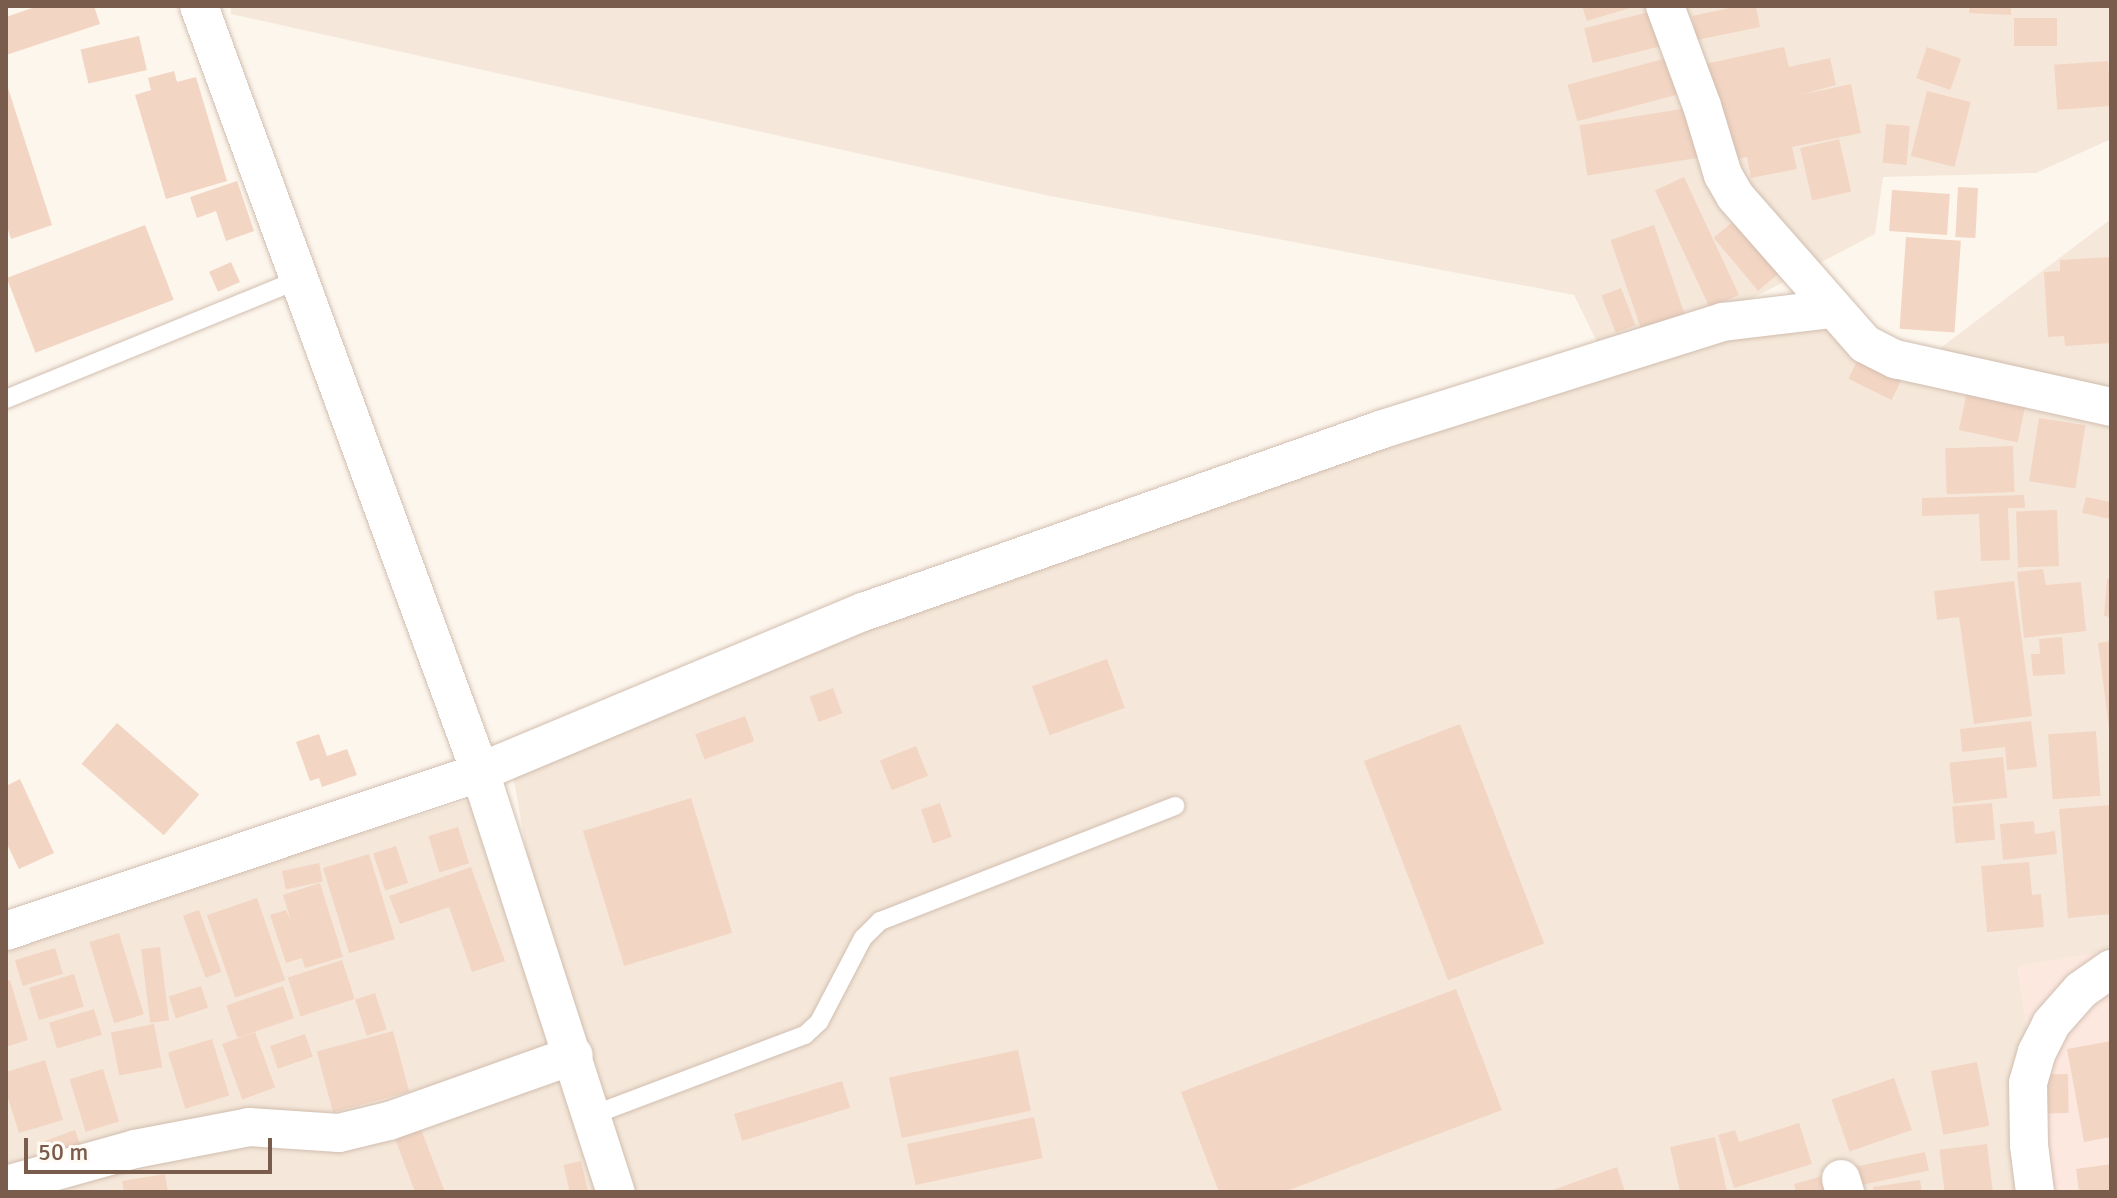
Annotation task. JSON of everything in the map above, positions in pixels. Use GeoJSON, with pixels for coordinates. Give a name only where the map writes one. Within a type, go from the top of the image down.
{"type":"FeatureCollection","features":[{"type":"Feature","properties":{"kind":"street"},"geometry":{"type":"LineString","coordinates":[[199,6],[480,772],[616,1192]]}},
{"type":"Feature","properties":{"kind":"street"},"geometry":{"type":"LineString","coordinates":[[1665,6],[1702,106],[1723,175],[1735,196],[1865,344],[1895,359],[2111,407]]}},
{"type":"Feature","properties":{"kind":"street"},"geometry":{"type":"LineString","coordinates":[[6,931],[480,772],[863,612],[1380,430],[1723,322],[1832,309]]}},
{"type":"Feature","properties":{"kind":"street"},"geometry":{"type":"LineString","coordinates":[[2035,1192],[2029,1145],[2028,1083],[2037,1052],[2051,1024],[2081,990],[2111,969]]}},
{"type":"Feature","properties":{"kind":"street"},"geometry":{"type":"LineString","coordinates":[[6,1185],[135,1149],[249,1127],[339,1133],[389,1121],[574,1055]]}},
{"type":"Feature","properties":{"kind":"lane"},"geometry":{"type":"LineString","coordinates":[[6,399],[298,280]]}},
{"type":"Feature","properties":{"kind":"lane"},"geometry":{"type":"LineString","coordinates":[[593,1115],[805,1035],[819,1022],[863,938],[880,921],[1175,806]]}},
{"type":"Feature","properties":{"kind":"shaded area"},"geometry":{"type":"Polygon","coordinates":[[[231,6],[2111,6],[2111,139],[2036,173],[1883,177],[1875,234],[1747,301],[1601,350],[1574,295],[1050,196],[231,14],[231,6]]]}},
{"type":"Feature","properties":{"kind":"shaded area"},"geometry":{"type":"Polygon","coordinates":[[[2111,219],[2111,951],[2018,967],[2051,1192],[6,1192],[6,942],[498,791],[556,1021],[507,740],[1785,309],[1935,352],[2111,219]]]}},
{"type":"Feature","properties":{"kind":"shaded area"},"geometry":{"type":"Polygon","coordinates":[[[2111,951],[2111,1192],[2051,1192],[2018,966],[2111,951]]]}},
{"type":"Feature","properties":{"kind":"building"},"geometry":{"type":"Polygon","coordinates":[[[38,6],[94,6],[100,24],[6,55],[6,17],[38,6]]]}},
{"type":"Feature","properties":{"kind":"building"},"geometry":{"type":"Polygon","coordinates":[[[1582,6],[1633,6],[1633,7],[1587,21],[1582,6]]]}},
{"type":"Feature","properties":{"kind":"building"},"geometry":{"type":"Polygon","coordinates":[[[1739,6],[1756,6],[1760,27],[1697,40],[1692,16],[1739,6]]]}},
{"type":"Feature","properties":{"kind":"building"},"geometry":{"type":"Polygon","coordinates":[[[1970,6],[2011,6],[2011,15],[1969,13],[1970,6]]]}},
{"type":"Feature","properties":{"kind":"building"},"geometry":{"type":"Polygon","coordinates":[[[1653,11],[1662,46],[1593,63],[1584,28],[1653,11]]]}},
{"type":"Feature","properties":{"kind":"building"},"geometry":{"type":"Polygon","coordinates":[[[2014,18],[2057,18],[2057,46],[2014,46],[2014,18]]]}},
{"type":"Feature","properties":{"kind":"building"},"geometry":{"type":"Polygon","coordinates":[[[139,36],[147,70],[88,84],[81,49],[139,36]]]}},
{"type":"Feature","properties":{"kind":"building"},"geometry":{"type":"Polygon","coordinates":[[[1784,47],[1789,67],[1830,58],[1836,85],[1800,95],[1851,84],[1861,133],[1792,147],[1797,169],[1751,178],[1747,157],[1726,161],[1705,64],[1784,47]]]}},
{"type":"Feature","properties":{"kind":"building"},"geometry":{"type":"Polygon","coordinates":[[[1927,47],[1961,59],[1950,90],[1916,78],[1927,47]]]}},
{"type":"Feature","properties":{"kind":"building"},"geometry":{"type":"Polygon","coordinates":[[[1667,58],[1677,95],[1577,121],[1568,85],[1667,58]]]}},
{"type":"Feature","properties":{"kind":"building"},"geometry":{"type":"Polygon","coordinates":[[[2108,61],[2111,106],[2057,110],[2054,65],[2108,61]]]}},
{"type":"Feature","properties":{"kind":"building"},"geometry":{"type":"Polygon","coordinates":[[[174,71],[177,82],[196,77],[227,181],[166,199],[135,95],[151,90],[148,78],[174,71]]]}},
{"type":"Feature","properties":{"kind":"building"},"geometry":{"type":"Polygon","coordinates":[[[7,85],[52,225],[11,239],[6,224],[7,85]]]}},
{"type":"Feature","properties":{"kind":"building"},"geometry":{"type":"Polygon","coordinates":[[[1927,91],[1971,102],[1954,167],[1911,156],[1927,91]]]}},
{"type":"Feature","properties":{"kind":"building"},"geometry":{"type":"Polygon","coordinates":[[[1694,107],[1702,157],[1587,176],[1579,125],[1694,107]]]}},
{"type":"Feature","properties":{"kind":"building"},"geometry":{"type":"Polygon","coordinates":[[[1886,124],[1910,126],[1907,165],[1883,163],[1886,124]]]}},
{"type":"Feature","properties":{"kind":"building"},"geometry":{"type":"Polygon","coordinates":[[[1839,139],[1851,192],[1812,201],[1800,148],[1839,139]]]}},
{"type":"Feature","properties":{"kind":"building"},"geometry":{"type":"Polygon","coordinates":[[[1684,177],[1739,295],[1710,308],[1655,191],[1684,177]]]}},
{"type":"Feature","properties":{"kind":"building"},"geometry":{"type":"Polygon","coordinates":[[[237,181],[254,231],[226,241],[216,211],[197,218],[190,197],[237,181]]]}},
{"type":"Feature","properties":{"kind":"building"},"geometry":{"type":"Polygon","coordinates":[[[1958,187],[1978,188],[1975,238],[1955,237],[1958,187]]]}},
{"type":"Feature","properties":{"kind":"building"},"geometry":{"type":"Polygon","coordinates":[[[1892,190],[1950,194],[1947,235],[1889,231],[1892,190]]]}},
{"type":"Feature","properties":{"kind":"building"},"geometry":{"type":"Polygon","coordinates":[[[1742,214],[1786,267],[1758,291],[1714,238],[1742,214]]]}},
{"type":"Feature","properties":{"kind":"building"},"geometry":{"type":"Polygon","coordinates":[[[145,225],[174,300],[35,353],[7,278],[145,225]]]}},
{"type":"Feature","properties":{"kind":"building"},"geometry":{"type":"Polygon","coordinates":[[[1654,225],[1686,317],[1642,332],[1611,240],[1654,225]]]}},
{"type":"Feature","properties":{"kind":"building"},"geometry":{"type":"Polygon","coordinates":[[[1906,237],[1961,241],[1954,333],[1900,329],[1906,237]]]}},
{"type":"Feature","properties":{"kind":"building"},"geometry":{"type":"Polygon","coordinates":[[[2111,257],[2111,343],[2065,346],[2064,336],[2048,337],[2044,272],[2060,271],[2060,260],[2111,257]]]}},
{"type":"Feature","properties":{"kind":"building"},"geometry":{"type":"Polygon","coordinates":[[[231,262],[240,282],[218,292],[209,272],[231,262]]]}},
{"type":"Feature","properties":{"kind":"building"},"geometry":{"type":"Polygon","coordinates":[[[1621,288],[1635,325],[1616,333],[1601,296],[1621,288]]]}},
{"type":"Feature","properties":{"kind":"building"},"geometry":{"type":"Polygon","coordinates":[[[1862,351],[1905,372],[1892,400],[1848,379],[1862,351]]]}},
{"type":"Feature","properties":{"kind":"building"},"geometry":{"type":"Polygon","coordinates":[[[1968,387],[2027,399],[2018,443],[1959,430],[1968,387]]]}},
{"type":"Feature","properties":{"kind":"building"},"geometry":{"type":"Polygon","coordinates":[[[2039,418],[2085,425],[2075,489],[2029,481],[2039,418]]]}},
{"type":"Feature","properties":{"kind":"building"},"geometry":{"type":"Polygon","coordinates":[[[2013,446],[2015,492],[1947,494],[1945,448],[2013,446]]]}},
{"type":"Feature","properties":{"kind":"building"},"geometry":{"type":"Polygon","coordinates":[[[2024,495],[2025,508],[2008,508],[2010,560],[1981,561],[1979,514],[1922,516],[1922,498],[2024,495]]]}},
{"type":"Feature","properties":{"kind":"building"},"geometry":{"type":"Polygon","coordinates":[[[2086,497],[2111,502],[2111,519],[2082,513],[2086,497]]]}},
{"type":"Feature","properties":{"kind":"building"},"geometry":{"type":"Polygon","coordinates":[[[2057,510],[2059,566],[2018,567],[2016,511],[2057,510]]]}},
{"type":"Feature","properties":{"kind":"building"},"geometry":{"type":"Polygon","coordinates":[[[2043,569],[2046,585],[2081,582],[2086,631],[2024,638],[2017,572],[2043,569]]]}},
{"type":"Feature","properties":{"kind":"building"},"geometry":{"type":"Polygon","coordinates":[[[2107,579],[2111,579],[2111,617],[2104,616],[2107,579]]]}},
{"type":"Feature","properties":{"kind":"building"},"geometry":{"type":"Polygon","coordinates":[[[2014,581],[2032,716],[1974,724],[1959,617],[1937,620],[1934,591],[2014,581]]]}},
{"type":"Feature","properties":{"kind":"building"},"geometry":{"type":"Polygon","coordinates":[[[2062,637],[2065,674],[2033,676],[2031,654],[2040,654],[2039,639],[2062,637]]]}},
{"type":"Feature","properties":{"kind":"building"},"geometry":{"type":"Polygon","coordinates":[[[2111,641],[2111,728],[2109,728],[2098,643],[2111,641]]]}},
{"type":"Feature","properties":{"kind":"building"},"geometry":{"type":"Polygon","coordinates":[[[1107,659],[1125,708],[1050,735],[1032,686],[1107,659]]]}},
{"type":"Feature","properties":{"kind":"building"},"geometry":{"type":"Polygon","coordinates":[[[833,688],[842,713],[819,722],[810,697],[833,688]]]}},
{"type":"Feature","properties":{"kind":"building"},"geometry":{"type":"Polygon","coordinates":[[[745,716],[754,741],[704,759],[695,734],[745,716]]]}},
{"type":"Feature","properties":{"kind":"building"},"geometry":{"type":"Polygon","coordinates":[[[2031,721],[2037,767],[2007,770],[2005,747],[1962,752],[1960,729],[2031,721]]]}},
{"type":"Feature","properties":{"kind":"building"},"geometry":{"type":"Polygon","coordinates":[[[117,723],[199,795],[164,835],[82,764],[117,723]]]}},
{"type":"Feature","properties":{"kind":"building"},"geometry":{"type":"Polygon","coordinates":[[[1460,724],[1544,943],[1448,980],[1364,761],[1460,724]]]}},
{"type":"Feature","properties":{"kind":"building"},"geometry":{"type":"Polygon","coordinates":[[[2096,731],[2101,796],[2053,799],[2048,734],[2096,731]]]}},
{"type":"Feature","properties":{"kind":"building"},"geometry":{"type":"Polygon","coordinates":[[[319,734],[327,756],[347,749],[357,775],[322,787],[319,778],[310,781],[296,742],[319,734]]]}},
{"type":"Feature","properties":{"kind":"building"},"geometry":{"type":"Polygon","coordinates":[[[916,746],[928,776],[892,790],[880,761],[916,746]]]}},
{"type":"Feature","properties":{"kind":"building"},"geometry":{"type":"Polygon","coordinates":[[[2003,757],[2007,798],[1954,803],[1949,763],[2003,757]]]}},
{"type":"Feature","properties":{"kind":"building"},"geometry":{"type":"Polygon","coordinates":[[[20,779],[54,853],[19,869],[6,842],[6,786],[20,779]]]}},
{"type":"Feature","properties":{"kind":"building"},"geometry":{"type":"Polygon","coordinates":[[[691,798],[732,933],[624,966],[583,831],[691,798]]]}},
{"type":"Feature","properties":{"kind":"building"},"geometry":{"type":"Polygon","coordinates":[[[940,803],[952,837],[933,844],[921,810],[940,803]]]}},
{"type":"Feature","properties":{"kind":"building"},"geometry":{"type":"Polygon","coordinates":[[[1992,803],[1995,840],[1955,843],[1952,806],[1992,803]]]}},
{"type":"Feature","properties":{"kind":"building"},"geometry":{"type":"Polygon","coordinates":[[[2111,805],[2111,914],[2068,918],[2059,809],[2111,805]]]}},
{"type":"Feature","properties":{"kind":"building"},"geometry":{"type":"Polygon","coordinates":[[[2034,821],[2035,834],[2055,831],[2057,854],[2003,860],[2000,824],[2034,821]]]}},
{"type":"Feature","properties":{"kind":"building"},"geometry":{"type":"Polygon","coordinates":[[[458,827],[469,863],[439,872],[428,836],[458,827]]]}},
{"type":"Feature","properties":{"kind":"building"},"geometry":{"type":"Polygon","coordinates":[[[396,846],[408,883],[385,891],[373,853],[396,846]]]}},
{"type":"Feature","properties":{"kind":"building"},"geometry":{"type":"Polygon","coordinates":[[[369,854],[395,939],[349,953],[323,868],[369,854]]]}},
{"type":"Feature","properties":{"kind":"building"},"geometry":{"type":"Polygon","coordinates":[[[2029,862],[2032,895],[2041,894],[2044,927],[1987,932],[1981,866],[2029,862]]]}},
{"type":"Feature","properties":{"kind":"building"},"geometry":{"type":"Polygon","coordinates":[[[319,863],[323,882],[286,889],[282,871],[319,863]]]}},
{"type":"Feature","properties":{"kind":"building"},"geometry":{"type":"Polygon","coordinates":[[[471,867],[505,961],[472,972],[449,907],[400,924],[389,896],[471,867]]]}},
{"type":"Feature","properties":{"kind":"building"},"geometry":{"type":"Polygon","coordinates":[[[320,883],[343,957],[305,968],[302,958],[286,963],[270,915],[286,910],[291,921],[283,895],[320,883]]]}},
{"type":"Feature","properties":{"kind":"building"},"geometry":{"type":"Polygon","coordinates":[[[257,898],[285,980],[235,998],[207,915],[257,898]]]}},
{"type":"Feature","properties":{"kind":"building"},"geometry":{"type":"Polygon","coordinates":[[[199,910],[222,972],[206,978],[183,916],[199,910]]]}},
{"type":"Feature","properties":{"kind":"building"},"geometry":{"type":"Polygon","coordinates":[[[119,933],[144,1014],[114,1023],[89,942],[119,933]]]}},
{"type":"Feature","properties":{"kind":"building"},"geometry":{"type":"Polygon","coordinates":[[[160,947],[169,1020],[150,1023],[141,949],[160,947]]]}},
{"type":"Feature","properties":{"kind":"building"},"geometry":{"type":"Polygon","coordinates":[[[55,948],[63,974],[23,986],[15,960],[55,948]]]}},
{"type":"Feature","properties":{"kind":"building"},"geometry":{"type":"Polygon","coordinates":[[[342,960],[355,999],[300,1017],[288,978],[342,960]]]}},
{"type":"Feature","properties":{"kind":"building"},"geometry":{"type":"Polygon","coordinates":[[[74,974],[84,1007],[39,1020],[29,988],[74,974]]]}},
{"type":"Feature","properties":{"kind":"building"},"geometry":{"type":"Polygon","coordinates":[[[10,980],[28,1040],[6,1047],[6,981],[10,980]]]}},
{"type":"Feature","properties":{"kind":"building"},"geometry":{"type":"Polygon","coordinates":[[[201,986],[208,1008],[176,1018],[169,997],[201,986]]]}},
{"type":"Feature","properties":{"kind":"building"},"geometry":{"type":"Polygon","coordinates":[[[283,986],[294,1018],[237,1038],[226,1006],[283,986]]]}},
{"type":"Feature","properties":{"kind":"building"},"geometry":{"type":"Polygon","coordinates":[[[1456,989],[1502,1110],[1284,1192],[1219,1192],[1181,1092],[1456,989]]]}},
{"type":"Feature","properties":{"kind":"building"},"geometry":{"type":"Polygon","coordinates":[[[375,993],[387,1029],[367,1036],[355,999],[375,993]]]}},
{"type":"Feature","properties":{"kind":"building"},"geometry":{"type":"Polygon","coordinates":[[[94,1009],[102,1035],[57,1049],[49,1023],[94,1009]]]}},
{"type":"Feature","properties":{"kind":"building"},"geometry":{"type":"Polygon","coordinates":[[[154,1024],[162,1067],[119,1076],[111,1032],[154,1024]]]}},
{"type":"Feature","properties":{"kind":"building"},"geometry":{"type":"Polygon","coordinates":[[[393,1031],[409,1092],[333,1112],[317,1051],[393,1031]]]}},
{"type":"Feature","properties":{"kind":"building"},"geometry":{"type":"Polygon","coordinates":[[[255,1032],[275,1087],[242,1099],[222,1044],[255,1032]]]}},
{"type":"Feature","properties":{"kind":"building"},"geometry":{"type":"Polygon","coordinates":[[[305,1034],[313,1057],[278,1069],[270,1046],[305,1034]]]}},
{"type":"Feature","properties":{"kind":"building"},"geometry":{"type":"Polygon","coordinates":[[[212,1039],[229,1095],[185,1109],[168,1052],[212,1039]]]}},
{"type":"Feature","properties":{"kind":"building"},"geometry":{"type":"Polygon","coordinates":[[[2111,1041],[2111,1137],[2084,1142],[2067,1049],[2111,1041]]]}},
{"type":"Feature","properties":{"kind":"building"},"geometry":{"type":"Polygon","coordinates":[[[1018,1050],[1031,1111],[902,1138],[889,1077],[1018,1050]]]}},
{"type":"Feature","properties":{"kind":"building"},"geometry":{"type":"Polygon","coordinates":[[[45,1060],[63,1120],[19,1133],[6,1092],[6,1072],[45,1060]]]}},
{"type":"Feature","properties":{"kind":"building"},"geometry":{"type":"Polygon","coordinates":[[[1977,1062],[1989,1126],[1943,1135],[1931,1071],[1977,1062]]]}},
{"type":"Feature","properties":{"kind":"building"},"geometry":{"type":"Polygon","coordinates":[[[103,1069],[119,1122],[86,1132],[70,1079],[103,1069]]]}},
{"type":"Feature","properties":{"kind":"building"},"geometry":{"type":"Polygon","coordinates":[[[2041,1074],[2068,1074],[2069,1113],[2042,1113],[2041,1074]]]}},
{"type":"Feature","properties":{"kind":"building"},"geometry":{"type":"Polygon","coordinates":[[[1894,1078],[1912,1130],[1850,1151],[1832,1099],[1894,1078]]]}},
{"type":"Feature","properties":{"kind":"building"},"geometry":{"type":"Polygon","coordinates":[[[842,1081],[850,1108],[742,1141],[734,1114],[842,1081]]]}},
{"type":"Feature","properties":{"kind":"building"},"geometry":{"type":"Polygon","coordinates":[[[1034,1117],[1043,1158],[916,1185],[907,1144],[1034,1117]]]}},
{"type":"Feature","properties":{"kind":"building"},"geometry":{"type":"Polygon","coordinates":[[[1799,1123],[1812,1164],[1734,1188],[1718,1135],[1735,1130],[1739,1142],[1799,1123]]]}},
{"type":"Feature","properties":{"kind":"building"},"geometry":{"type":"Polygon","coordinates":[[[419,1124],[445,1192],[415,1192],[393,1133],[419,1124]]]}},
{"type":"Feature","properties":{"kind":"building"},"geometry":{"type":"Polygon","coordinates":[[[75,1130],[82,1149],[52,1160],[45,1141],[75,1130]]]}},
{"type":"Feature","properties":{"kind":"building"},"geometry":{"type":"Polygon","coordinates":[[[1715,1137],[1727,1192],[1680,1192],[1670,1147],[1715,1137]]]}},
{"type":"Feature","properties":{"kind":"building"},"geometry":{"type":"Polygon","coordinates":[[[1987,1144],[1993,1192],[1945,1192],[1939,1150],[1987,1144]]]}},
{"type":"Feature","properties":{"kind":"building"},"geometry":{"type":"Polygon","coordinates":[[[1925,1152],[1929,1171],[1856,1186],[1852,1168],[1925,1152]]]}},
{"type":"Feature","properties":{"kind":"building"},"geometry":{"type":"Polygon","coordinates":[[[581,1161],[588,1192],[570,1192],[563,1165],[581,1161]]]}},
{"type":"Feature","properties":{"kind":"building"},"geometry":{"type":"Polygon","coordinates":[[[2111,1164],[2111,1192],[2079,1192],[2076,1169],[2111,1164]]]}},
{"type":"Feature","properties":{"kind":"building"},"geometry":{"type":"Polygon","coordinates":[[[1617,1167],[1625,1192],[1547,1192],[1617,1167]]]}},
{"type":"Feature","properties":{"kind":"building"},"geometry":{"type":"Polygon","coordinates":[[[165,1174],[168,1192],[124,1192],[122,1181],[165,1174]]]}},
{"type":"Feature","properties":{"kind":"building"},"geometry":{"type":"Polygon","coordinates":[[[1826,1175],[1831,1192],[1796,1192],[1794,1184],[1826,1175]]]}},
{"type":"Feature","properties":{"kind":"building"},"geometry":{"type":"Polygon","coordinates":[[[1920,1180],[1922,1192],[1874,1192],[1873,1187],[1920,1180]]]}}]}
